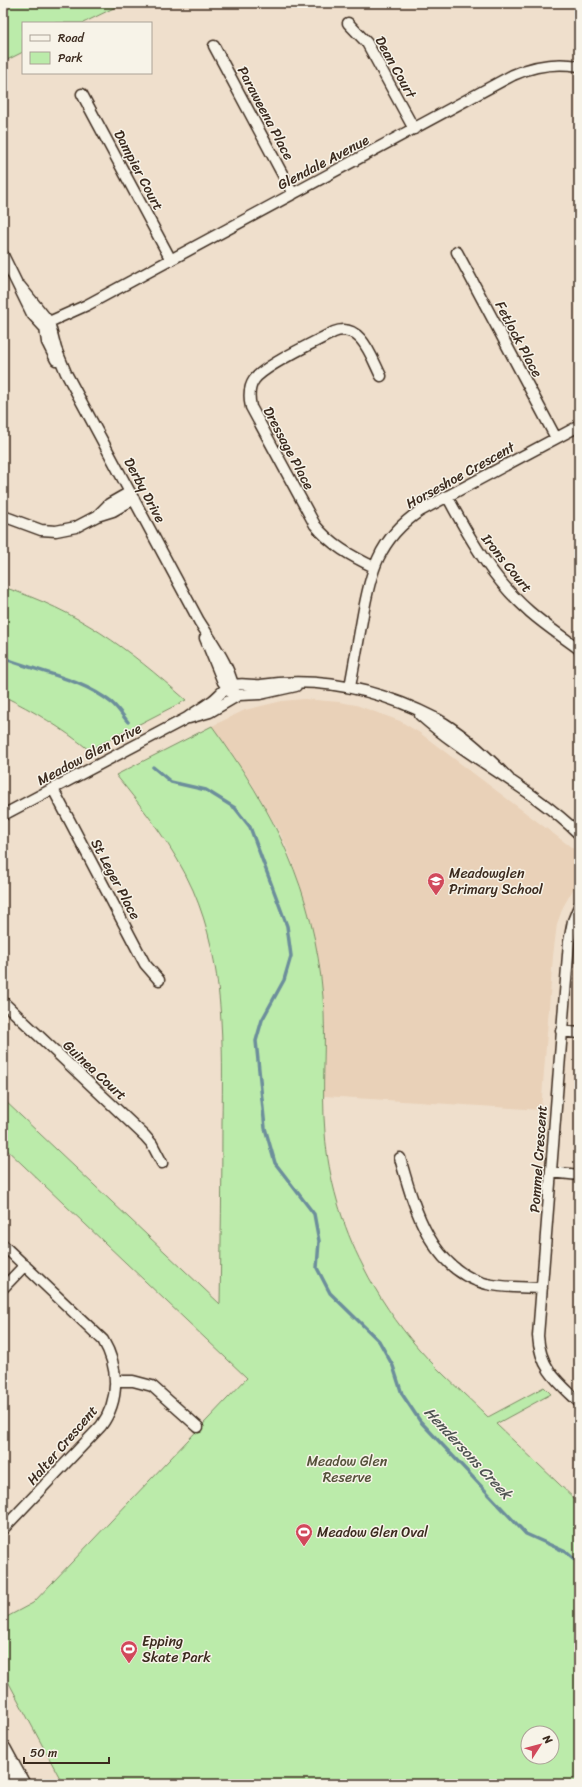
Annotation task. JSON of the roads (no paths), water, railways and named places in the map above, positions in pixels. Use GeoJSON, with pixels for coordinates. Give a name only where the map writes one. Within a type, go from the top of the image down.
{"type":"FeatureCollection","features":[{"type":"Feature","properties":{"kind":"main road"},"geometry":{"type":"LineString","coordinates":[[3,1749],[22,1784]]}},
{"type":"Feature","properties":{"kind":"main road"},"geometry":{"type":"LineString","coordinates":[[3,1771],[10,1784]]}},
{"type":"Feature","properties":{"kind":"street","name":"Dean Court"},"geometry":{"type":"LineString","coordinates":[[348,23],[367,43],[414,129]]}},
{"type":"Feature","properties":{"kind":"street","name":"Paraweena Place"},"geometry":{"type":"LineString","coordinates":[[214,46],[293,194]]}},
{"type":"Feature","properties":{"kind":"street","name":"Glendale Avenue"},"geometry":{"type":"LineString","coordinates":[[49,325],[525,70],[546,64],[579,66]]}},
{"type":"Feature","properties":{"kind":"street","name":"Dampier Court"},"geometry":{"type":"LineString","coordinates":[[82,94],[171,260]]}},
{"type":"Feature","properties":{"kind":"street","name":"Fetlock Place"},"geometry":{"type":"LineString","coordinates":[[457,252],[556,438]]}},
{"type":"Feature","properties":{"kind":"street","name":"Derby Drive"},"geometry":{"type":"LineString","coordinates":[[3,255],[20,286],[49,325],[66,373],[199,621],[213,661],[235,696]]}},
{"type":"Feature","properties":{"kind":"street","name":"Dressage Place"},"geometry":{"type":"LineString","coordinates":[[374,567],[340,549],[330,541],[315,524],[251,407],[250,391],[254,380],[264,370],[334,332],[343,330],[352,331],[363,341],[381,376]]}},
{"type":"Feature","properties":{"kind":"street","name":"Horseshoe Crescent"},"geometry":{"type":"LineString","coordinates":[[350,687],[367,590],[374,567],[382,549],[397,530],[412,516],[447,496],[579,426]]}},
{"type":"Feature","properties":{"kind":"street"},"geometry":{"type":"LineString","coordinates":[[3,516],[41,530],[56,531],[76,527],[97,516],[113,511],[132,496]]}},
{"type":"Feature","properties":{"kind":"street","name":"Irons Court"},"geometry":{"type":"LineString","coordinates":[[447,496],[479,554],[502,584],[531,613],[579,649]]}},
{"type":"Feature","properties":{"kind":"street","name":"Meadow Glen Drive"},"geometry":{"type":"LineString","coordinates":[[3,815],[187,718],[230,687],[258,686],[285,682],[350,687],[386,697],[447,726],[486,755],[509,779],[579,834]]}},
{"type":"Feature","properties":{"kind":"street","name":"Meadow Glen Drive"},"geometry":{"type":"LineString","coordinates":[[187,718],[210,712],[235,696],[265,693],[306,683]]}},
{"type":"Feature","properties":{"kind":"street","name":"St Leger Place"},"geometry":{"type":"LineString","coordinates":[[53,789],[145,964],[159,980]]}},
{"type":"Feature","properties":{"kind":"street","name":"Meadow Glen Drive"},"geometry":{"type":"LineString","coordinates":[[568,824],[579,829]]}},
{"type":"Feature","properties":{"kind":"street","name":"Pommel Crescent"},"geometry":{"type":"LineString","coordinates":[[579,906],[573,921],[569,942],[538,1336],[541,1356],[549,1372],[579,1402]]}},
{"type":"Feature","properties":{"kind":"street","name":"Guinea Court"},"geometry":{"type":"LineString","coordinates":[[3,1002],[145,1136],[152,1144],[162,1163]]}},
{"type":"Feature","properties":{"kind":"street"},"geometry":{"type":"LineString","coordinates":[[561,1031],[579,1033]]}},
{"type":"Feature","properties":{"kind":"street"},"geometry":{"type":"LineString","coordinates":[[400,1158],[420,1218],[434,1247],[447,1263],[465,1277],[486,1284],[497,1286],[542,1288]]}},
{"type":"Feature","properties":{"kind":"street"},"geometry":{"type":"LineString","coordinates":[[551,1172],[579,1175]]}},
{"type":"Feature","properties":{"kind":"street","name":"Halter Crescent"},"geometry":{"type":"LineString","coordinates":[[3,1245],[103,1340],[113,1361],[116,1380],[112,1408],[101,1426],[3,1529]]}},
{"type":"Feature","properties":{"kind":"street"},"geometry":{"type":"LineString","coordinates":[[3,1288],[25,1265]]}},
{"type":"Feature","properties":{"kind":"street"},"geometry":{"type":"LineString","coordinates":[[116,1380],[133,1381],[152,1386],[198,1427]]}},
{"type":"Feature","properties":{"kind":"waterway","name":"Hendersons Creek"},"geometry":{"type":"LineString","coordinates":[[3,658],[59,676],[87,687],[112,703],[128,722]]}},
{"type":"Feature","properties":{"kind":"waterway","name":"Hendersons Creek"},"geometry":{"type":"LineString","coordinates":[[153,767],[171,782],[206,790],[235,808],[250,827],[287,926],[291,956],[284,980],[262,1020],[256,1041],[265,1128],[275,1163],[314,1214],[319,1241],[317,1268],[330,1293],[379,1341],[393,1366],[402,1394],[420,1421],[526,1534],[566,1552],[579,1563]]}},
{"type":"Feature","properties":{"kind":"place","name":"Meadowglen Primary School"},"geometry":{"type":"Point","coordinates":[436,896]}},
{"type":"Feature","properties":{"kind":"place","name":"Meadow Glen Oval"},"geometry":{"type":"Point","coordinates":[304,1547]}},
{"type":"Feature","properties":{"kind":"place","name":"Epping Skate Park"},"geometry":{"type":"Point","coordinates":[129,1664]}},
{"type":"Feature","properties":{"kind":"park label","name":"Meadow Glen Reserve"},"geometry":{"type":"Point","coordinates":[347,1470]}}]}
